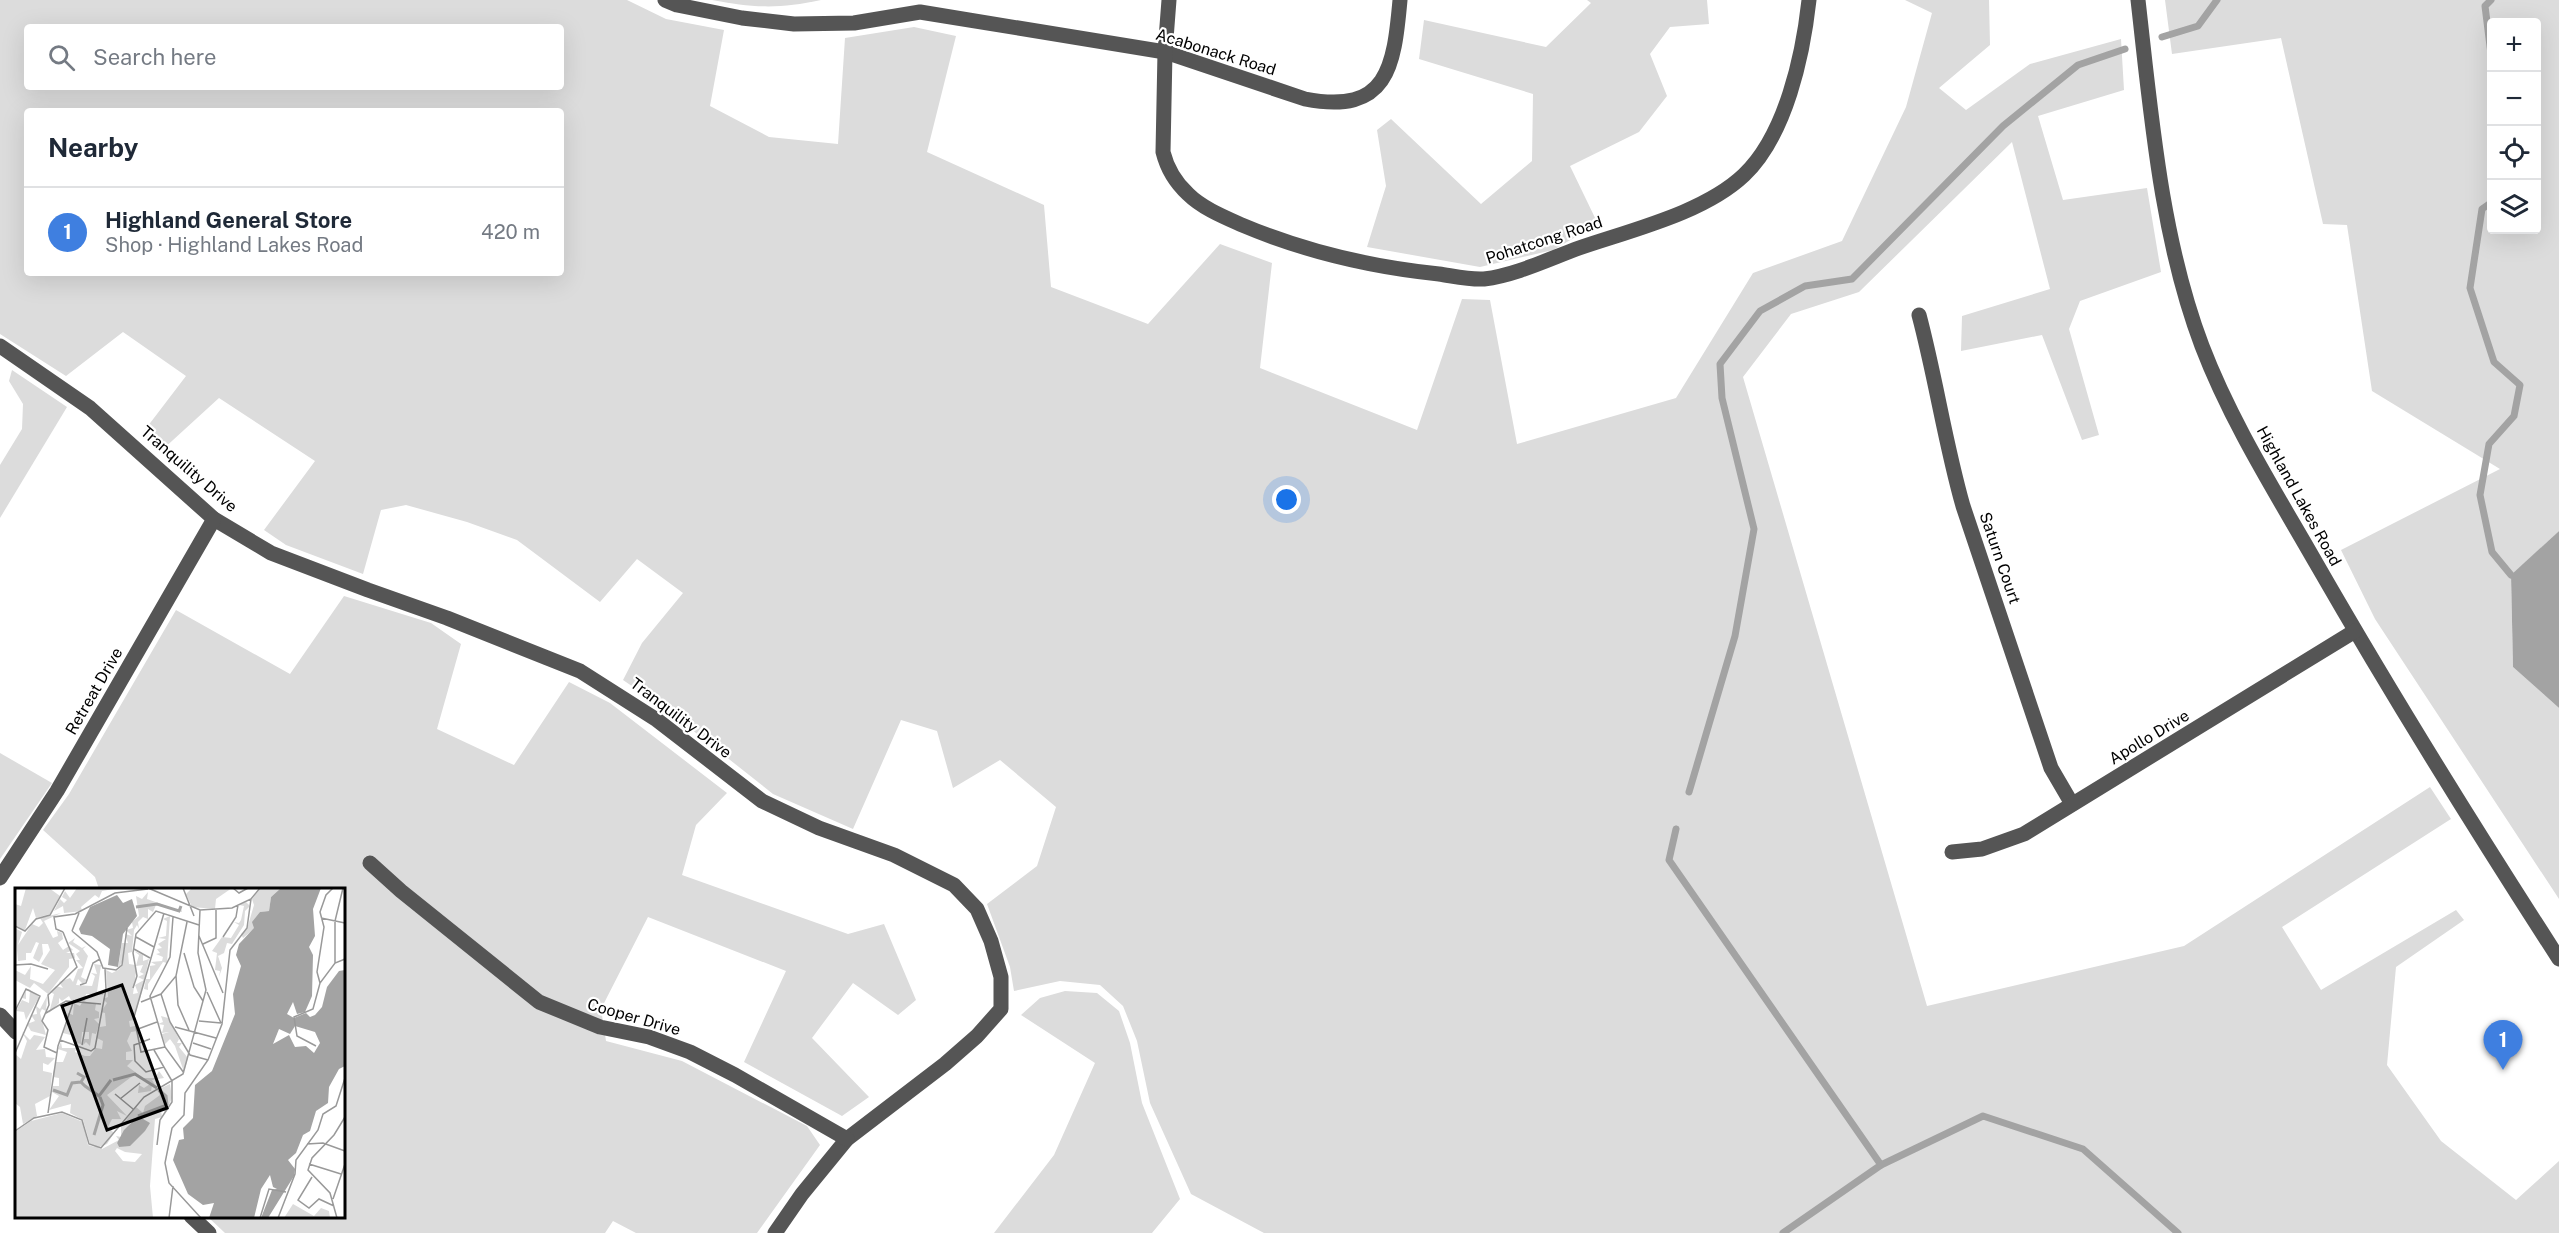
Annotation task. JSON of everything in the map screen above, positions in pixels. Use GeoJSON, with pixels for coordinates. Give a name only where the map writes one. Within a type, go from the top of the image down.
{"type":"FeatureCollection","features":[{"type":"Feature","properties":{"kind":"street","name":"Acabonack Road"},"geometry":{"type":"LineString","coordinates":[[665,0],[677,5],[742,18],[794,24],[855,22],[920,6],[1165,52],[1305,99],[1324,103],[1351,101],[1366,96],[1388,72],[1395,49],[1400,0]]}},
{"type":"Feature","properties":{"kind":"street","name":"Pohatcong Road"},"geometry":{"type":"LineString","coordinates":[[1169,0],[1162,152],[1167,167],[1178,183],[1201,204],[1271,237],[1317,253],[1394,270],[1484,279],[1526,268],[1684,211],[1716,196],[1744,175],[1766,147],[1788,100],[1804,46],[1809,0]]}},
{"type":"Feature","properties":{"kind":"street","name":"Highland Lakes Road"},"geometry":{"type":"LineString","coordinates":[[2138,0],[2163,199],[2186,297],[2202,346],[2257,460],[2355,631],[2504,874],[2559,959]]}},
{"type":"Feature","properties":{"kind":"street","name":"Saturn Court"},"geometry":{"type":"LineString","coordinates":[[1919,315],[1936,380],[1952,470],[1963,506],[2052,768],[2072,804]]}},
{"type":"Feature","properties":{"kind":"street","name":"Tranquility Drive"},"geometry":{"type":"LineString","coordinates":[[0,346],[90,408],[214,519],[271,553],[447,618],[580,671],[657,720],[762,801],[819,828],[913,863],[954,885],[977,909],[992,941],[1001,977],[1000,1009],[977,1036],[945,1064],[847,1139],[802,1194],[775,1233]]}},
{"type":"Feature","properties":{"kind":"street","name":"Retreat Drive"},"geometry":{"type":"LineString","coordinates":[[0,878],[57,791],[214,519]]}},
{"type":"Feature","properties":{"kind":"street","name":"Apollo Drive"},"geometry":{"type":"LineString","coordinates":[[1952,852],[1982,849],[2024,834],[2355,631]]}},
{"type":"Feature","properties":{"kind":"street","name":"Cooper Drive"},"geometry":{"type":"LineString","coordinates":[[370,863],[401,891],[539,1002],[600,1027],[649,1037],[690,1052],[735,1074],[847,1139]]}},
{"type":"Feature","properties":{"kind":"street"},"geometry":{"type":"LineString","coordinates":[[0,1015],[15,1031]]}},
{"type":"Feature","properties":{"kind":"street"},"geometry":{"type":"LineString","coordinates":[[193,1218],[209,1233]]}},
{"type":"Feature","properties":{"kind":"shaded area"},"geometry":{"type":"Polygon","coordinates":[[[0,0],[627,0],[666,19],[724,30],[710,106],[769,137],[838,144],[845,38],[914,27],[956,36],[927,152],[1044,205],[1051,287],[1148,324],[1220,244],[1272,263],[1260,368],[1417,430],[1462,299],[1490,300],[1517,444],[1676,398],[1753,273],[1842,241],[1906,107],[1932,13],[1905,0],[1989,0],[1990,45],[1939,88],[1966,110],[2030,64],[2121,39],[2124,90],[2038,116],[2063,200],[2147,188],[2161,272],[2080,301],[2069,329],[2099,435],[2082,440],[2042,335],[1961,351],[1962,316],[2050,289],[2012,142],[1859,292],[1791,314],[1743,377],[1927,1006],[2184,946],[2430,787],[2451,819],[2282,927],[2321,990],[2456,910],[2464,920],[2396,967],[2387,1065],[2441,1141],[2516,1200],[2559,1161],[2559,1233],[1264,1233],[1191,1194],[1150,1103],[1137,1041],[1123,1006],[1100,985],[1060,981],[1014,991],[1010,967],[987,904],[1037,866],[1056,807],[1000,760],[953,788],[937,731],[901,720],[853,829],[773,794],[667,710],[623,680],[642,643],[683,593],[637,559],[600,602],[517,540],[467,522],[406,505],[381,510],[363,574],[286,545],[264,530],[315,461],[219,398],[161,451],[141,435],[186,376],[123,332],[66,376],[0,334],[0,0]]]}},
{"type":"Feature","properties":{"kind":"shaded area"},"geometry":{"type":"Polygon","coordinates":[[[712,0],[821,0],[792,5],[766,6],[712,0]]]}},
{"type":"Feature","properties":{"kind":"shaded area"},"geometry":{"type":"Polygon","coordinates":[[[1587,0],[1707,0],[1709,24],[1670,27],[1650,54],[1667,96],[1639,132],[1570,166],[1598,224],[1553,250],[1480,267],[1367,247],[1386,186],[1377,130],[1391,119],[1481,204],[1532,161],[1533,94],[1419,59],[1424,20],[1546,47],[1591,3],[1587,0]]]}},
{"type":"Feature","properties":{"kind":"shaded area"},"geometry":{"type":"Polygon","coordinates":[[[2165,0],[2559,0],[2559,531],[2511,576],[2513,667],[2559,708],[2559,899],[2375,619],[2341,550],[2500,469],[2372,391],[2347,225],[2323,224],[2281,38],[2172,54],[2165,0]]]}},
{"type":"Feature","properties":{"kind":"shaded area"},"geometry":{"type":"Polygon","coordinates":[[[12,370],[67,407],[0,518],[0,465],[22,429],[23,404],[9,381],[12,370]]]}},
{"type":"Feature","properties":{"kind":"shaded area"},"geometry":{"type":"Polygon","coordinates":[[[2559,531],[2559,708],[2513,667],[2511,575],[2559,531]]]}},
{"type":"Feature","properties":{"kind":"shaded area"},"geometry":{"type":"Polygon","coordinates":[[[344,596],[431,623],[461,644],[437,729],[514,765],[569,682],[610,703],[727,793],[696,825],[682,875],[848,934],[884,924],[916,1000],[898,1015],[853,983],[812,1038],[869,1097],[842,1116],[744,1062],[786,971],[648,917],[601,1009],[606,1041],[682,1061],[807,1126],[820,1145],[757,1233],[636,1233],[613,1221],[605,1233],[225,1233],[209,1218],[345,1218],[345,888],[99,888],[95,877],[43,830],[69,794],[176,610],[290,674],[344,596]]]}},
{"type":"Feature","properties":{"kind":"shaded area"},"geometry":{"type":"Polygon","coordinates":[[[0,753],[52,783],[0,859],[0,753]]]}},
{"type":"Feature","properties":{"kind":"shaded area"},"geometry":{"type":"Polygon","coordinates":[[[1065,991],[1097,993],[1119,1011],[1130,1043],[1142,1103],[1180,1199],[1152,1233],[994,1233],[1054,1155],[1095,1063],[1021,1015],[1040,998],[1065,991]]]}},
{"type":"Feature","properties":{"kind":"waterway"},"geometry":{"type":"LineString","coordinates":[[2162,37],[2198,26],[2217,0]]}},
{"type":"Feature","properties":{"kind":"waterway"},"geometry":{"type":"LineString","coordinates":[[2487,22],[2485,6],[2491,0]]}},
{"type":"Feature","properties":{"kind":"waterway"},"geometry":{"type":"LineString","coordinates":[[1689,792],[1735,636],[1754,529],[1722,398],[1720,364],[1760,311],[1805,286],[1852,279],[2003,126],[2078,65],[2125,49]]}},
{"type":"Feature","properties":{"kind":"waterway"},"geometry":{"type":"LineString","coordinates":[[2487,206],[2482,209],[2470,288],[2494,362],[2520,385],[2514,416],[2489,444],[2480,495],[2492,552],[2511,575]]}},
{"type":"Feature","properties":{"kind":"waterway"},"geometry":{"type":"LineString","coordinates":[[1676,829],[1669,860],[1881,1165],[1783,1233]]}},
{"type":"Feature","properties":{"kind":"waterway"},"geometry":{"type":"LineString","coordinates":[[1881,1165],[1983,1116],[2083,1149],[2178,1233]]}},
{"type":"Feature","properties":{"kind":"place","name":"Highland General Store"},"geometry":{"type":"Point","coordinates":[2503,1070]}}]}
